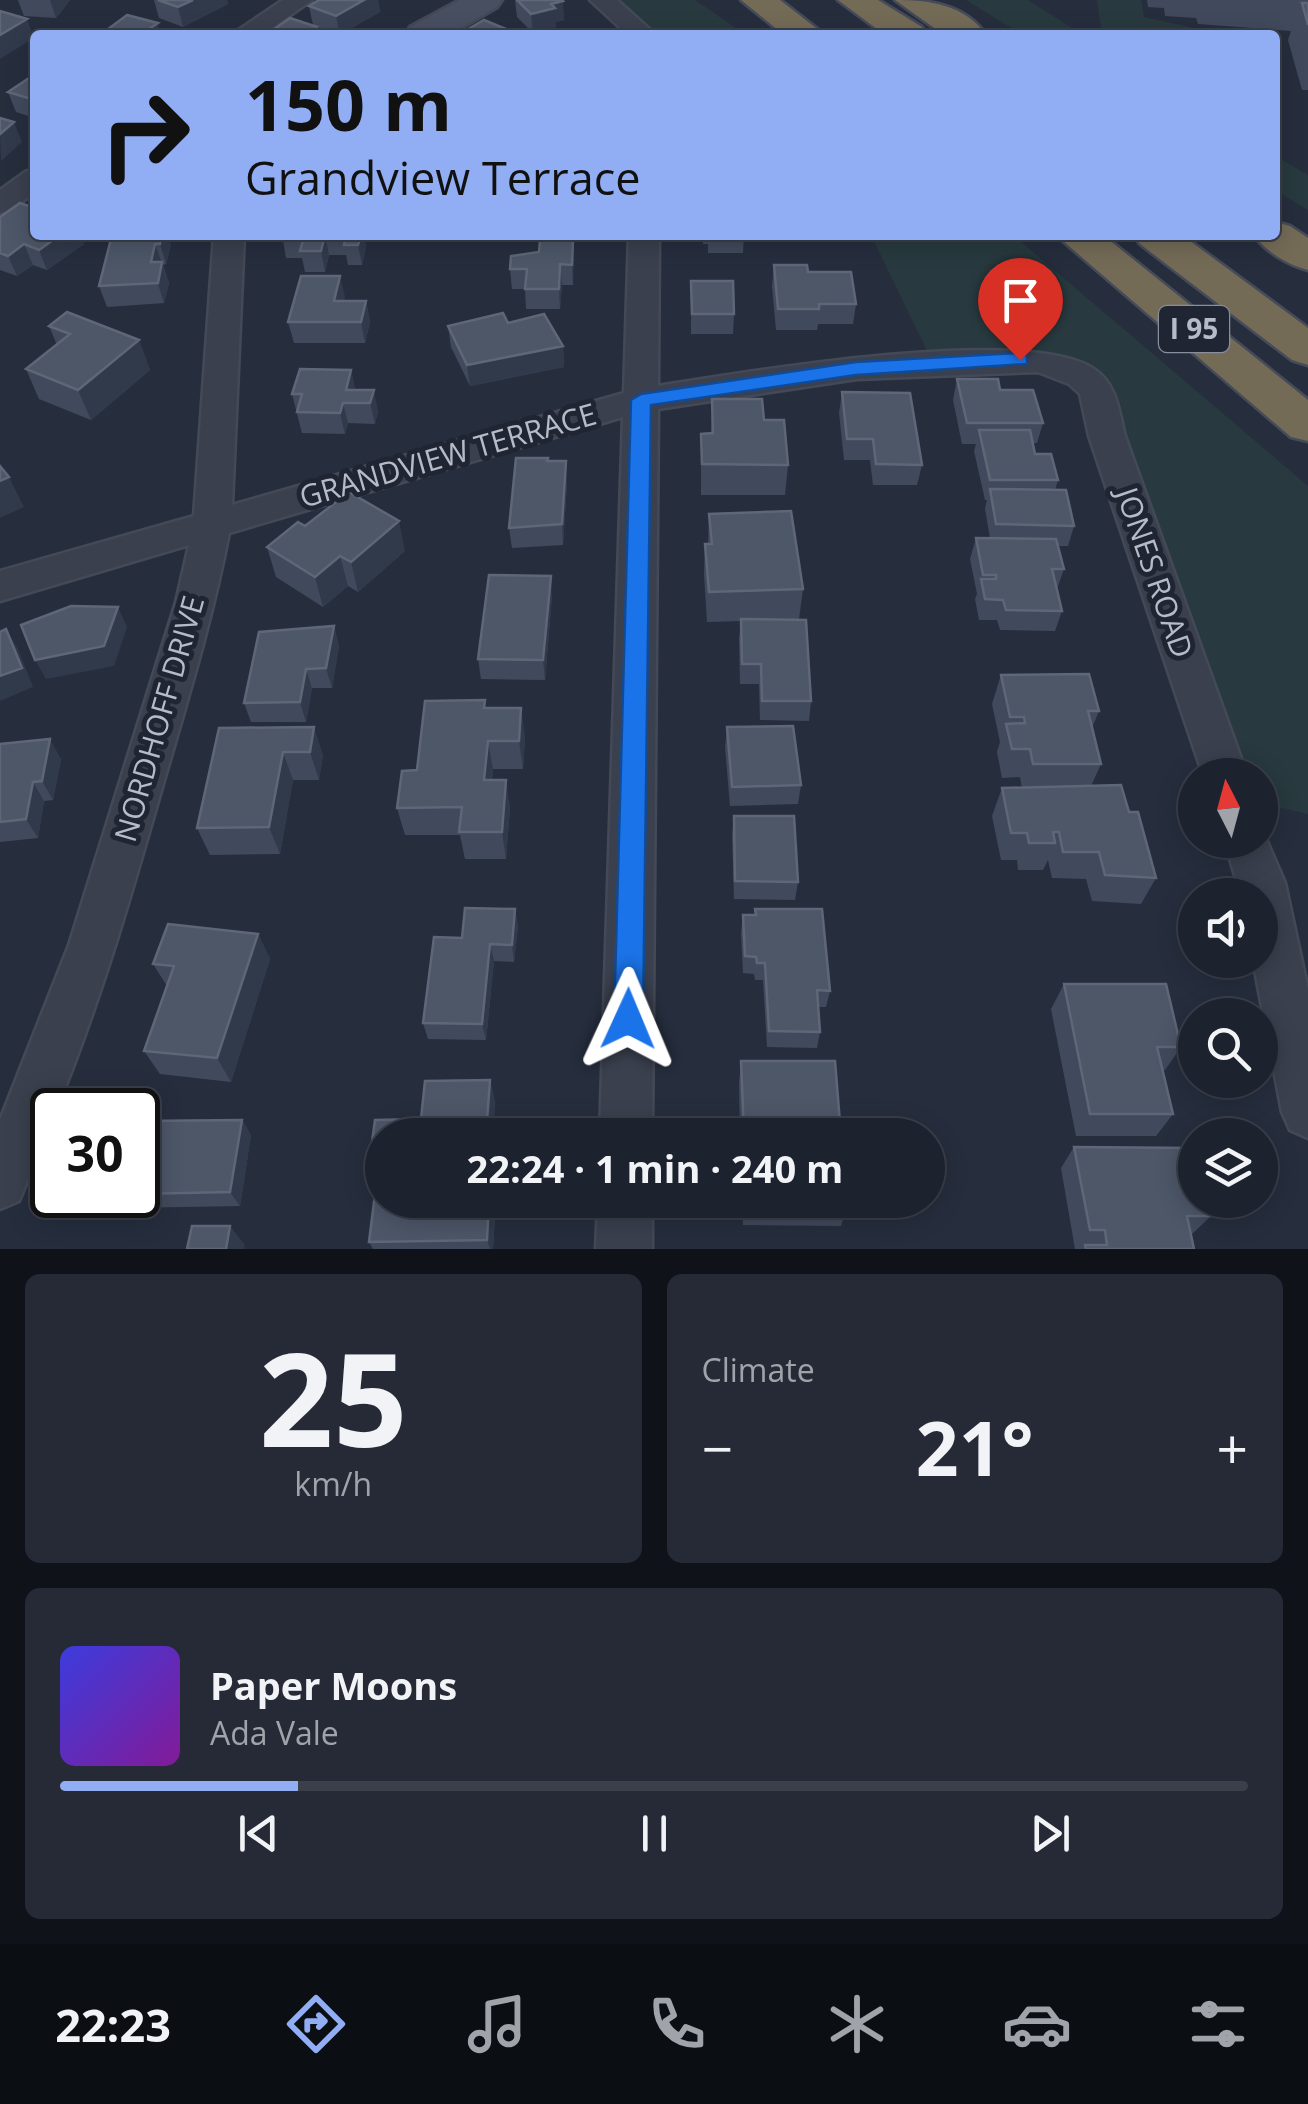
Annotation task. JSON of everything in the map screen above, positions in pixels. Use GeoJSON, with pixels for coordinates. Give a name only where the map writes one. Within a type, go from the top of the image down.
{"type":"FeatureCollection","features":[{"type":"Feature","properties":{"kind":"highway"},"geometry":{"type":"LineString","coordinates":[[758,0],[800,30]]}},
{"type":"Feature","properties":{"kind":"highway"},"geometry":{"type":"LineString","coordinates":[[818,0],[863,30]]}},
{"type":"Feature","properties":{"kind":"highway"},"geometry":{"type":"LineString","coordinates":[[855,0],[901,30]]}},
{"type":"Feature","properties":{"kind":"highway"},"geometry":{"type":"LineString","coordinates":[[912,0],[960,30]]}},
{"type":"Feature","properties":{"kind":"highway"},"geometry":{"type":"LineString","coordinates":[[1280,238],[1308,257]]}},
{"type":"Feature","properties":{"kind":"highway","name":"I 95"},"geometry":{"type":"LineString","coordinates":[[1083,240],[1308,425]]}},
{"type":"Feature","properties":{"kind":"highway","name":"I 95"},"geometry":{"type":"LineString","coordinates":[[1161,240],[1308,350]]}},
{"type":"Feature","properties":{"kind":"highway","name":"I 95"},"geometry":{"type":"LineString","coordinates":[[1209,240],[1308,311]]}},
{"type":"Feature","properties":{"kind":"street"},"geometry":{"type":"LineString","coordinates":[[252,30],[300,0]]}},
{"type":"Feature","properties":{"kind":"street"},"geometry":{"type":"LineString","coordinates":[[432,30],[485,0]]}},
{"type":"Feature","properties":{"kind":"street"},"geometry":{"type":"LineString","coordinates":[[602,0],[637,30]]}},
{"type":"Feature","properties":{"kind":"street"},"geometry":{"type":"LineString","coordinates":[[0,204],[30,182]]}},
{"type":"Feature","properties":{"kind":"street","name":"NORDHOFF DRIVE"},"geometry":{"type":"LineString","coordinates":[[0,1182],[51,1062],[93,945],[196,602],[212,524],[230,240]]}},
{"type":"Feature","properties":{"kind":"street"},"geometry":{"type":"LineString","coordinates":[[626,1118],[644,240]]}},
{"type":"Feature","properties":{"kind":"street","name":"GRANDVIEW TERRACE"},"geometry":{"type":"LineString","coordinates":[[0,586],[641,400],[856,368],[968,361],[1042,360],[1081,376]]}},
{"type":"Feature","properties":{"kind":"street","name":"JONES ROAD"},"geometry":{"type":"LineString","coordinates":[[1081,376],[1096,390],[1102,406],[1106,436],[1218,758]]}},
{"type":"Feature","properties":{"kind":"street"},"geometry":{"type":"LineString","coordinates":[[1253,858],[1262,883],[1308,1112]]}},
{"type":"Feature","properties":{"kind":"street"},"geometry":{"type":"LineString","coordinates":[[624,1249],[625,1218]]}},
{"type":"Feature","properties":{"kind":"shaded area"},"geometry":{"type":"Polygon","coordinates":[[[614,0],[695,0],[739,30],[645,30],[614,0]]]}},
{"type":"Feature","properties":{"kind":"shaded area"},"geometry":{"type":"Polygon","coordinates":[[[966,0],[1028,0],[1075,30],[1015,30],[966,0]]]}},
{"type":"Feature","properties":{"kind":"shaded area"},"geometry":{"type":"Polygon","coordinates":[[[1097,0],[1141,0],[1144,17],[1203,30],[1101,30],[1097,0]]]}},
{"type":"Feature","properties":{"kind":"shaded area"},"geometry":{"type":"Polygon","coordinates":[[[1280,159],[1308,175],[1308,210],[1280,193],[1280,159]]]}},
{"type":"Feature","properties":{"kind":"shaded area"},"geometry":{"type":"Polygon","coordinates":[[[873,240],[1019,240],[1308,486],[1308,814],[1278,807],[1278,758],[1219,758],[1102,406],[1062,366],[933,363],[873,240]]]}},
{"type":"Feature","properties":{"kind":"building"},"geometry":{"type":"Polygon","coordinates":[[[158,0],[193,0],[178,7],[158,0]]]}},
{"type":"Feature","properties":{"kind":"building"},"geometry":{"type":"Polygon","coordinates":[[[319,0],[364,0],[336,16],[309,6],[319,0]]]}},
{"type":"Feature","properties":{"kind":"building"},"geometry":{"type":"Polygon","coordinates":[[[517,0],[563,1],[551,4],[555,8],[531,14],[517,0]]]}},
{"type":"Feature","properties":{"kind":"building"},"geometry":{"type":"Polygon","coordinates":[[[1302,3],[1308,3],[1308,25],[1302,3]]]}},
{"type":"Feature","properties":{"kind":"building"},"geometry":{"type":"Polygon","coordinates":[[[0,11],[27,19],[0,35],[0,11]]]}},
{"type":"Feature","properties":{"kind":"building"},"geometry":{"type":"Polygon","coordinates":[[[127,15],[158,23],[148,30],[107,30],[127,15]]]}},
{"type":"Feature","properties":{"kind":"building"},"geometry":{"type":"Polygon","coordinates":[[[290,18],[317,27],[312,30],[273,30],[290,18]]]}},
{"type":"Feature","properties":{"kind":"building"},"geometry":{"type":"Polygon","coordinates":[[[484,20],[506,29],[504,30],[467,30],[484,20]]]}},
{"type":"Feature","properties":{"kind":"building"},"geometry":{"type":"Polygon","coordinates":[[[30,77],[30,99],[8,92],[30,77]]]}},
{"type":"Feature","properties":{"kind":"building"},"geometry":{"type":"Polygon","coordinates":[[[0,118],[14,122],[0,134],[0,118]]]}},
{"type":"Feature","properties":{"kind":"building"},"geometry":{"type":"Polygon","coordinates":[[[20,203],[30,206],[30,240],[53,240],[39,250],[24,244],[8,256],[0,253],[0,217],[20,203]]]}},
{"type":"Feature","properties":{"kind":"building"},"geometry":{"type":"Polygon","coordinates":[[[111,240],[161,240],[155,244],[151,262],[162,262],[158,283],[99,286],[111,240]]]}},
{"type":"Feature","properties":{"kind":"building"},"geometry":{"type":"Polygon","coordinates":[[[303,240],[324,240],[321,251],[300,251],[303,240]]]}},
{"type":"Feature","properties":{"kind":"building"},"geometry":{"type":"Polygon","coordinates":[[[345,240],[360,240],[358,245],[344,245],[345,240]]]}},
{"type":"Feature","properties":{"kind":"building"},"geometry":{"type":"Polygon","coordinates":[[[540,240],[573,240],[572,265],[560,264],[559,289],[525,289],[527,269],[510,269],[511,256],[539,252],[540,240]]]}},
{"type":"Feature","properties":{"kind":"building"},"geometry":{"type":"Polygon","coordinates":[[[774,265],[807,265],[808,272],[851,272],[856,304],[778,309],[774,265]]]}},
{"type":"Feature","properties":{"kind":"building"},"geometry":{"type":"Polygon","coordinates":[[[301,276],[340,276],[334,301],[366,301],[361,322],[288,322],[301,276]]]}},
{"type":"Feature","properties":{"kind":"building"},"geometry":{"type":"Polygon","coordinates":[[[691,281],[733,281],[734,314],[692,314],[691,281]]]}},
{"type":"Feature","properties":{"kind":"building"},"geometry":{"type":"Polygon","coordinates":[[[67,312],[139,340],[78,390],[26,369],[70,334],[49,326],[67,312]]]}},
{"type":"Feature","properties":{"kind":"building"},"geometry":{"type":"Polygon","coordinates":[[[503,313],[508,323],[544,314],[563,346],[467,365],[448,326],[503,313]]]}},
{"type":"Feature","properties":{"kind":"building"},"geometry":{"type":"Polygon","coordinates":[[[300,369],[351,370],[346,390],[374,390],[370,403],[343,403],[340,413],[297,412],[302,394],[292,394],[300,369]]]}},
{"type":"Feature","properties":{"kind":"building"},"geometry":{"type":"Polygon","coordinates":[[[957,379],[998,379],[1000,390],[1033,390],[1043,423],[967,423],[957,379]]]}},
{"type":"Feature","properties":{"kind":"building"},"geometry":{"type":"Polygon","coordinates":[[[842,392],[910,393],[922,465],[876,464],[873,439],[847,439],[842,392]]]}},
{"type":"Feature","properties":{"kind":"building"},"geometry":{"type":"Polygon","coordinates":[[[712,399],[762,399],[764,420],[784,420],[788,465],[702,464],[701,434],[713,433],[712,399]]]}},
{"type":"Feature","properties":{"kind":"building"},"geometry":{"type":"Polygon","coordinates":[[[979,430],[1030,430],[1035,454],[1051,454],[1058,480],[990,480],[979,430]]]}},
{"type":"Feature","properties":{"kind":"building"},"geometry":{"type":"Polygon","coordinates":[[[516,458],[566,461],[562,524],[509,528],[516,458]]]}},
{"type":"Feature","properties":{"kind":"building"},"geometry":{"type":"Polygon","coordinates":[[[0,466],[9,477],[0,481],[0,466]]]}},
{"type":"Feature","properties":{"kind":"building"},"geometry":{"type":"Polygon","coordinates":[[[990,489],[1066,490],[1074,526],[996,524],[990,489]]]}},
{"type":"Feature","properties":{"kind":"building"},"geometry":{"type":"Polygon","coordinates":[[[349,492],[399,521],[351,562],[340,556],[315,577],[267,547],[298,522],[305,526],[349,492]]]}},
{"type":"Feature","properties":{"kind":"building"},"geometry":{"type":"Polygon","coordinates":[[[791,511],[803,589],[709,592],[705,544],[712,544],[709,514],[791,511]]]}},
{"type":"Feature","properties":{"kind":"building"},"geometry":{"type":"Polygon","coordinates":[[[976,538],[1056,539],[1064,569],[1052,569],[1062,611],[1006,610],[1003,600],[985,599],[981,579],[996,579],[996,575],[983,575],[976,538]]]}},
{"type":"Feature","properties":{"kind":"building"},"geometry":{"type":"Polygon","coordinates":[[[489,575],[551,576],[543,660],[478,659],[489,575]]]}},
{"type":"Feature","properties":{"kind":"building"},"geometry":{"type":"Polygon","coordinates":[[[71,606],[118,607],[104,646],[35,660],[21,625],[71,606]]]}},
{"type":"Feature","properties":{"kind":"building"},"geometry":{"type":"Polygon","coordinates":[[[741,619],[806,620],[811,701],[762,701],[761,664],[742,664],[741,619]]]}},
{"type":"Feature","properties":{"kind":"building"},"geometry":{"type":"Polygon","coordinates":[[[334,626],[326,668],[306,669],[300,702],[244,703],[259,632],[334,626]]]}},
{"type":"Feature","properties":{"kind":"building"},"geometry":{"type":"Polygon","coordinates":[[[6,629],[22,668],[0,676],[0,632],[6,629]]]}},
{"type":"Feature","properties":{"kind":"building"},"geometry":{"type":"Polygon","coordinates":[[[1089,674],[1099,711],[1088,711],[1101,764],[1033,764],[1030,749],[1012,749],[1006,724],[1025,723],[1024,717],[1010,717],[1001,675],[1089,674]]]}},
{"type":"Feature","properties":{"kind":"building"},"geometry":{"type":"Polygon","coordinates":[[[485,700],[484,708],[521,708],[519,741],[488,741],[484,780],[506,780],[502,832],[459,832],[462,807],[397,808],[402,771],[417,770],[425,701],[485,700]]]}},
{"type":"Feature","properties":{"kind":"building"},"geometry":{"type":"Polygon","coordinates":[[[793,726],[801,785],[732,787],[727,727],[793,726]]]}},
{"type":"Feature","properties":{"kind":"building"},"geometry":{"type":"Polygon","coordinates":[[[314,727],[310,752],[283,752],[269,827],[197,828],[219,728],[314,727]]]}},
{"type":"Feature","properties":{"kind":"building"},"geometry":{"type":"Polygon","coordinates":[[[50,739],[42,781],[33,782],[26,819],[0,822],[0,744],[50,739]]]}},
{"type":"Feature","properties":{"kind":"building"},"geometry":{"type":"Polygon","coordinates":[[[1121,785],[1129,812],[1138,812],[1156,878],[1105,875],[1099,852],[1063,852],[1059,832],[1053,832],[1055,843],[1029,843],[1027,833],[1011,833],[1002,788],[1121,785]]]}},
{"type":"Feature","properties":{"kind":"building"},"geometry":{"type":"Polygon","coordinates":[[[734,816],[794,816],[798,882],[735,881],[734,816]]]}},
{"type":"Feature","properties":{"kind":"building"},"geometry":{"type":"Polygon","coordinates":[[[465,908],[515,909],[512,945],[490,944],[482,1024],[423,1023],[434,937],[462,938],[465,908]]]}},
{"type":"Feature","properties":{"kind":"building"},"geometry":{"type":"Polygon","coordinates":[[[755,909],[822,909],[830,991],[817,990],[820,1032],[769,1031],[765,963],[745,956],[743,915],[756,915],[755,909]]]}},
{"type":"Feature","properties":{"kind":"building"},"geometry":{"type":"Polygon","coordinates":[[[168,924],[258,934],[217,1058],[144,1051],[174,966],[153,964],[168,924]]]}},
{"type":"Feature","properties":{"kind":"building"},"geometry":{"type":"Polygon","coordinates":[[[1064,984],[1166,984],[1178,1047],[1157,1047],[1173,1114],[1090,1114],[1064,984]]]}},
{"type":"Feature","properties":{"kind":"building"},"geometry":{"type":"Polygon","coordinates":[[[741,1061],[835,1061],[840,1118],[743,1118],[741,1061]]]}},
{"type":"Feature","properties":{"kind":"building"},"geometry":{"type":"Polygon","coordinates":[[[490,1080],[487,1118],[421,1118],[425,1081],[490,1080]]]}},
{"type":"Feature","properties":{"kind":"building"},"geometry":{"type":"Polygon","coordinates":[[[242,1120],[230,1192],[160,1194],[160,1121],[242,1120]]]}},
{"type":"Feature","properties":{"kind":"building"},"geometry":{"type":"Polygon","coordinates":[[[1074,1147],[1178,1148],[1178,1218],[1187,1218],[1194,1249],[1086,1249],[1085,1245],[1107,1245],[1105,1230],[1090,1230],[1074,1147]]]}},
{"type":"Feature","properties":{"kind":"building"},"geometry":{"type":"Polygon","coordinates":[[[372,1218],[488,1218],[487,1240],[369,1242],[372,1218]]]}},
{"type":"Feature","properties":{"kind":"building"},"geometry":{"type":"Polygon","coordinates":[[[192,1226],[230,1226],[226,1249],[187,1249],[192,1226]]]}},
{"type":"Feature","properties":{"kind":"route"},"geometry":{"type":"LineString","coordinates":[[628,1019],[641,400],[856,368],[1020,360]]}}]}
